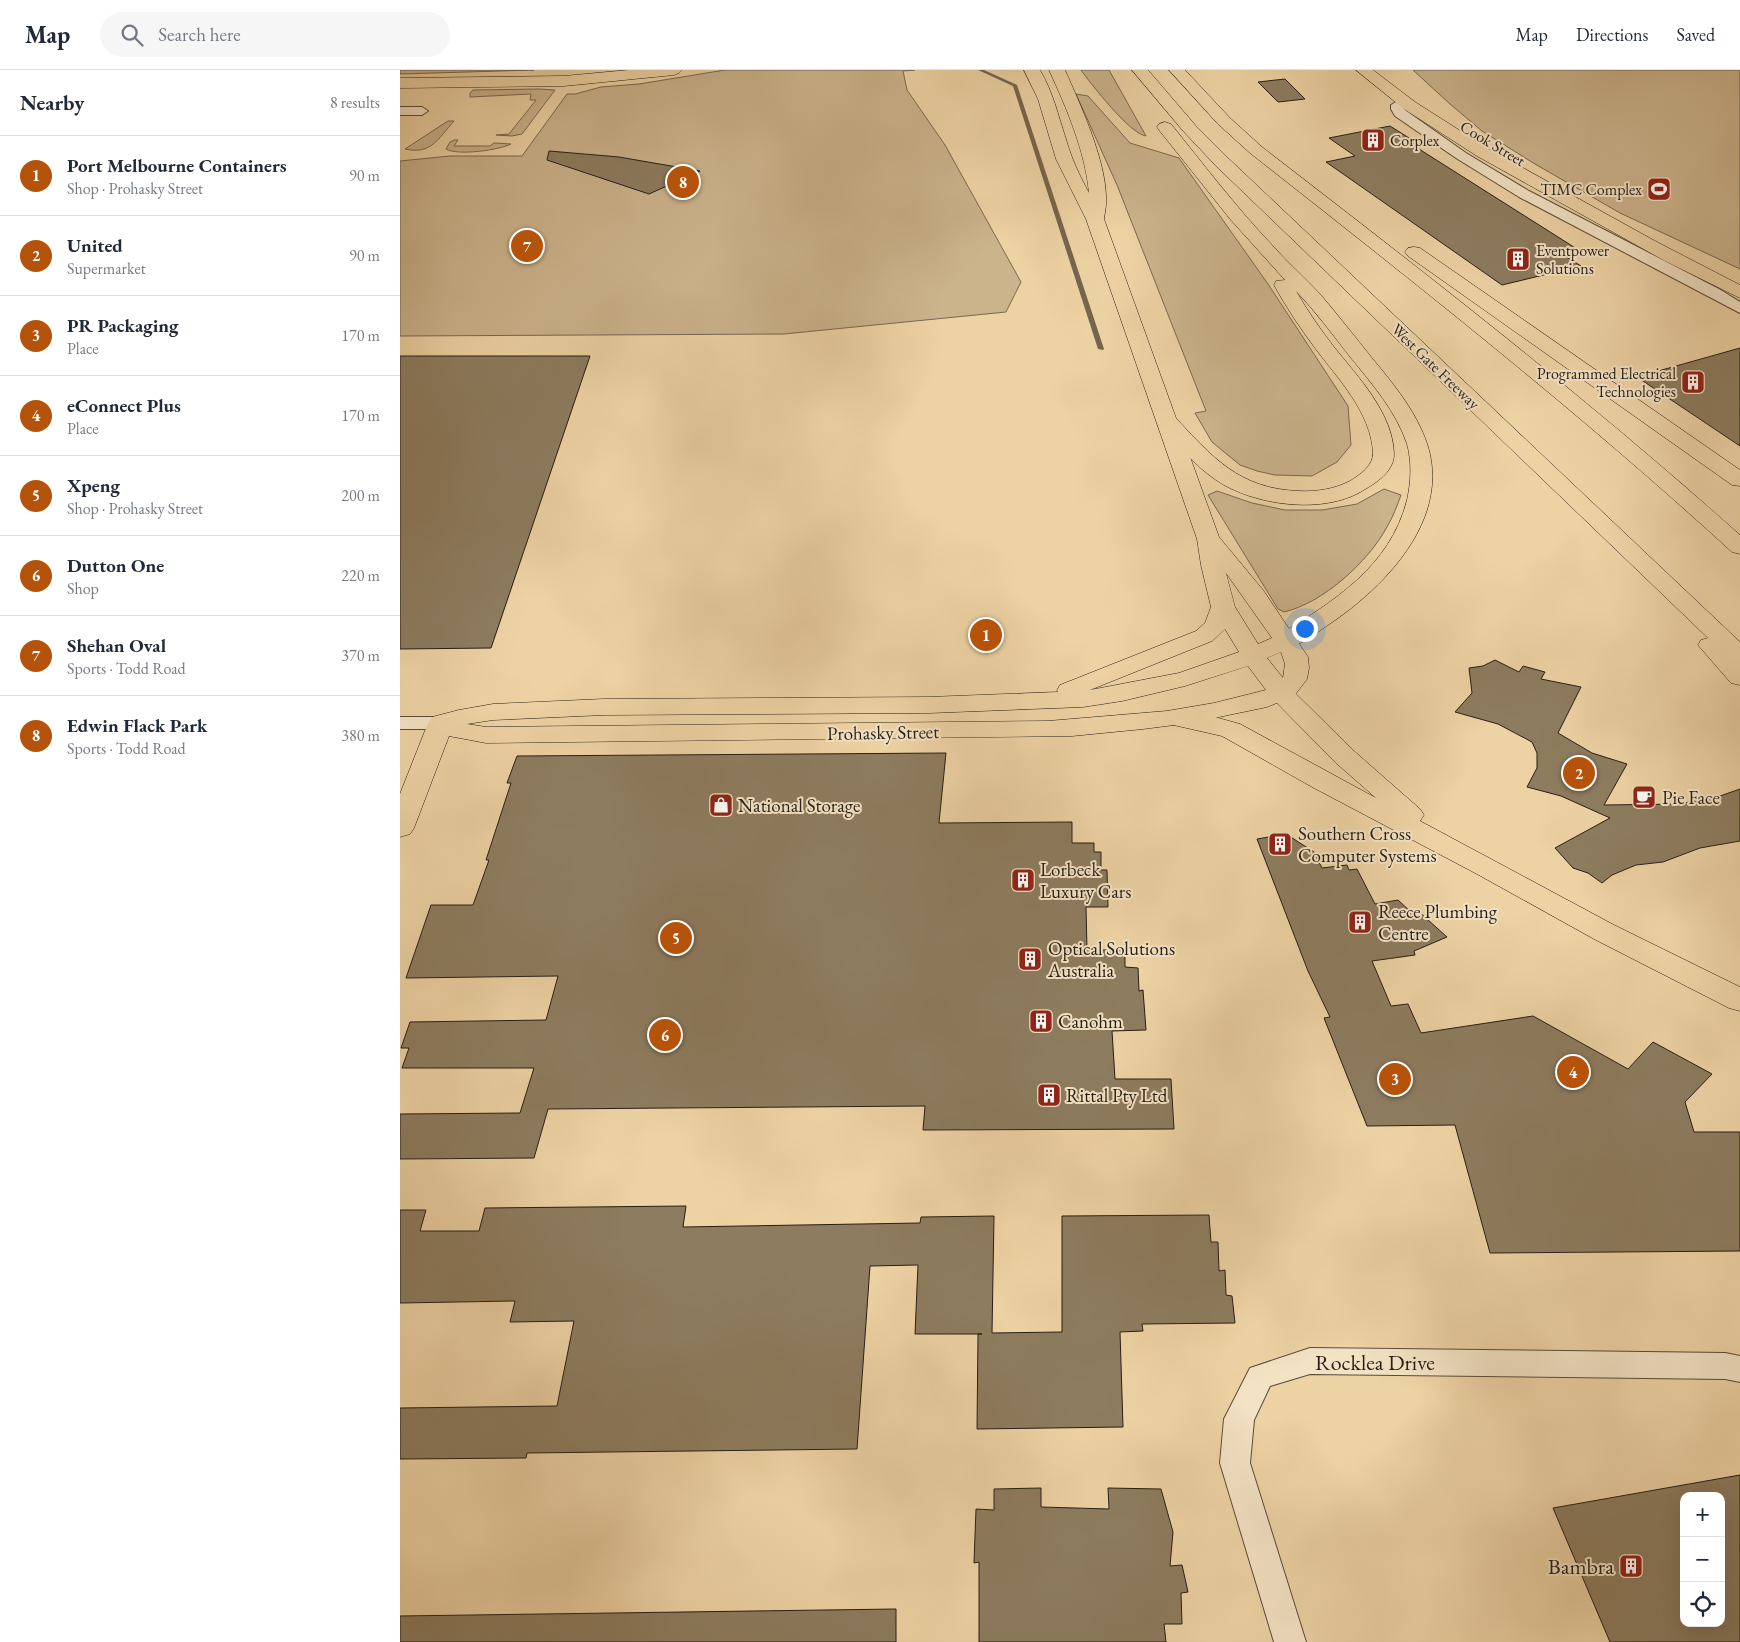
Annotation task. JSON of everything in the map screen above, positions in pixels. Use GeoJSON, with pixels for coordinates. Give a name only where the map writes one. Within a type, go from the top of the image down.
{"type":"FeatureCollection","features":[{"type":"Feature","properties":{"kind":"main road"},"geometry":{"type":"LineString","coordinates":[[516,81],[602,70]]}},
{"type":"Feature","properties":{"kind":"main road"},"geometry":{"type":"LineString","coordinates":[[400,83],[564,81],[674,70]]}},
{"type":"Feature","properties":{"kind":"main road"},"geometry":{"type":"LineString","coordinates":[[1032,70],[1044,92],[1060,148],[1082,197],[1095,219],[1168,420],[1208,539],[1212,565],[1223,607],[1253,655],[1281,692],[1308,722],[1374,784],[1415,818],[1487,867]]}},
{"type":"Feature","properties":{"kind":"main road"},"geometry":{"type":"LineString","coordinates":[[1057,70],[1076,112],[1096,176],[1098,197],[1095,219]]}},
{"type":"Feature","properties":{"kind":"main road"},"geometry":{"type":"LineString","coordinates":[[1131,70],[1147,102]]}},
{"type":"Feature","properties":{"kind":"main road","name":"West Gate Freeway"},"geometry":{"type":"LineString","coordinates":[[1140,70],[1190,129],[1222,162],[1740,655]]}},
{"type":"Feature","properties":{"kind":"main road"},"geometry":{"type":"LineString","coordinates":[[1177,70],[1224,121],[1256,150],[1396,260],[1665,480],[1740,547]]}},
{"type":"Feature","properties":{"kind":"main road","name":"Cook Street"},"geometry":{"type":"LineString","coordinates":[[1364,70],[1404,101],[1473,146],[1614,225],[1740,292]]}},
{"type":"Feature","properties":{"kind":"main road","name":"Cook Street"},"geometry":{"type":"LineString","coordinates":[[1386,70],[1421,99],[1525,163],[1634,223],[1740,274]]}},
{"type":"Feature","properties":{"kind":"main road"},"geometry":{"type":"LineString","coordinates":[[1158,117],[1260,244],[1312,297],[1389,392],[1412,431],[1420,456],[1422,471],[1419,500],[1415,515],[1408,532],[1387,563],[1366,585],[1291,649],[1228,560],[1208,539]]}},
{"type":"Feature","properties":{"kind":"main road"},"geometry":{"type":"LineString","coordinates":[[1256,150],[1287,161],[1509,320],[1740,480]]}},
{"type":"Feature","properties":{"kind":"main road"},"geometry":{"type":"LineString","coordinates":[[1168,420],[1201,456],[1224,477],[1249,489],[1274,495],[1303,497],[1342,492],[1359,485],[1370,477],[1384,460],[1382,440],[1362,396],[1288,295],[1260,244]]}},
{"type":"Feature","properties":{"kind":"main road"},"geometry":{"type":"LineString","coordinates":[[1396,260],[1532,348],[1740,495]]}},
{"type":"Feature","properties":{"kind":"main road"},"geometry":{"type":"LineString","coordinates":[[1610,532],[1740,678]]}},
{"type":"Feature","properties":{"kind":"main road"},"geometry":{"type":"LineString","coordinates":[[1029,702],[1098,679],[1204,636],[1218,622],[1223,607]]}},
{"type":"Feature","properties":{"kind":"main road","name":"Prohasky Street"},"geometry":{"type":"LineString","coordinates":[[1291,649],[1298,668],[1290,686],[1260,701],[1178,718],[1126,725],[1048,729],[730,734],[486,735],[467,733],[442,723],[468,715],[493,712],[604,707],[921,705],[1083,699],[1151,688],[1218,669],[1253,655],[1291,649]]}},
{"type":"Feature","properties":{"kind":"main road"},"geometry":{"type":"LineString","coordinates":[[1178,718],[1204,722],[1231,730],[1323,782],[1487,867],[1604,932],[1740,1000]]}},
{"type":"Feature","properties":{"kind":"main road"},"geometry":{"type":"LineString","coordinates":[[400,828],[442,723]]}},
{"type":"Feature","properties":{"kind":"street","name":"Cook Street"},"geometry":{"type":"LineString","coordinates":[[1404,101],[1397,105],[1398,111],[1442,143],[1525,194],[1740,308]]}},
{"type":"Feature","properties":{"kind":"street"},"geometry":{"type":"LineString","coordinates":[[400,111],[422,111]]}},
{"type":"Feature","properties":{"kind":"street","name":"Cook Street"},"geometry":{"type":"LineString","coordinates":[[1577,221],[1614,225]]}},
{"type":"Feature","properties":{"kind":"street","name":"Prohasky Street"},"geometry":{"type":"LineString","coordinates":[[400,723],[442,723]]}},
{"type":"Feature","properties":{"kind":"street","name":"Rocklea Drive"},"geometry":{"type":"LineString","coordinates":[[1290,1642],[1235,1463],[1239,1419],[1260,1377],[1310,1361],[1724,1366],[1740,1369]]}},
{"type":"Feature","properties":{"kind":"shaded area"},"geometry":{"type":"Polygon","coordinates":[[[400,70],[534,70],[400,74],[400,70]]]}},
{"type":"Feature","properties":{"kind":"shaded area"},"geometry":{"type":"Polygon","coordinates":[[[725,70],[915,70],[903,71],[907,90],[945,145],[1021,282],[1006,312],[784,334],[400,336],[400,161],[450,156],[522,156],[567,94],[575,94],[601,87],[639,84],[725,70]]]}},
{"type":"Feature","properties":{"kind":"shaded area"},"geometry":{"type":"Polygon","coordinates":[[[1081,70],[1109,70],[1146,136],[1130,127],[1121,118],[1081,70]]]}},
{"type":"Feature","properties":{"kind":"shaded area","name":"TIMC Complex"},"geometry":{"type":"Polygon","coordinates":[[[1413,70],[1740,70],[1740,269],[1620,213],[1535,164],[1482,131],[1413,70]]]}},
{"type":"Feature","properties":{"kind":"shaded area"},"geometry":{"type":"Polygon","coordinates":[[[473,90],[555,90],[522,134],[512,136],[496,135],[509,134],[536,100],[530,100],[531,94],[470,97],[470,93],[473,90]]]}},
{"type":"Feature","properties":{"kind":"shaded area"},"geometry":{"type":"Polygon","coordinates":[[[1076,94],[1088,96],[1130,143],[1179,158],[1268,284],[1348,406],[1351,445],[1337,462],[1312,476],[1275,475],[1240,465],[1212,442],[1195,413],[1206,411],[1117,185],[1076,94]]]}},
{"type":"Feature","properties":{"kind":"shaded area"},"geometry":{"type":"Polygon","coordinates":[[[448,121],[454,121],[428,148],[421,150],[405,149],[448,121]]]}},
{"type":"Feature","properties":{"kind":"shaded area"},"geometry":{"type":"Polygon","coordinates":[[[458,140],[454,146],[490,146],[494,143],[511,144],[478,151],[460,152],[446,149],[450,142],[458,140]]]}},
{"type":"Feature","properties":{"kind":"shaded area"},"geometry":{"type":"Polygon","coordinates":[[[1384,489],[1401,495],[1389,523],[1368,554],[1329,590],[1314,600],[1284,612],[1278,609],[1208,495],[1217,491],[1252,503],[1285,510],[1322,510],[1357,504],[1384,489]]]}},
{"type":"Feature","properties":{"kind":"building"},"geometry":{"type":"Polygon","coordinates":[[[1285,79],[1305,99],[1278,102],[1258,82],[1285,79]]]}},
{"type":"Feature","properties":{"kind":"building"},"geometry":{"type":"Polygon","coordinates":[[[1390,126],[1417,143],[1411,144],[1577,249],[1560,253],[1581,266],[1502,285],[1326,162],[1355,156],[1329,138],[1390,126]]]}},
{"type":"Feature","properties":{"kind":"building"},"geometry":{"type":"Polygon","coordinates":[[[549,151],[619,157],[700,171],[649,194],[547,160],[549,151]]]}},
{"type":"Feature","properties":{"kind":"building","name":"Programmed Electrical Technologies"},"geometry":{"type":"Polygon","coordinates":[[[1740,348],[1740,446],[1637,377],[1740,348]]]}},
{"type":"Feature","properties":{"kind":"building"},"geometry":{"type":"Polygon","coordinates":[[[400,356],[590,356],[491,648],[400,649],[400,356]]]}},
{"type":"Feature","properties":{"kind":"building"},"geometry":{"type":"Polygon","coordinates":[[[1495,660],[1519,672],[1523,666],[1545,672],[1541,679],[1581,687],[1558,733],[1592,753],[1627,764],[1604,805],[1679,804],[1720,796],[1740,789],[1740,841],[1700,848],[1663,862],[1636,865],[1612,875],[1602,883],[1588,873],[1573,868],[1555,848],[1610,818],[1561,796],[1527,787],[1537,768],[1537,753],[1532,742],[1498,724],[1455,712],[1472,693],[1469,668],[1483,666],[1495,660]]]}},
{"type":"Feature","properties":{"kind":"building"},"geometry":{"type":"Polygon","coordinates":[[[946,753],[939,823],[1072,822],[1072,843],[1094,843],[1094,852],[1101,852],[1101,870],[1107,870],[1108,907],[1086,907],[1087,950],[1125,950],[1125,967],[1138,968],[1139,991],[1143,990],[1146,1030],[1112,1031],[1115,1079],[1171,1079],[1174,1129],[923,1130],[925,1106],[548,1109],[534,1158],[400,1159],[400,1114],[520,1113],[534,1068],[402,1068],[409,1048],[401,1048],[410,1022],[546,1020],[558,976],[406,978],[431,905],[473,905],[489,860],[486,860],[511,783],[507,783],[517,756],[946,753]]]}},
{"type":"Feature","properties":{"kind":"building"},"geometry":{"type":"Polygon","coordinates":[[[1286,834],[1314,852],[1322,868],[1347,865],[1349,870],[1357,869],[1375,904],[1398,900],[1412,913],[1417,910],[1447,937],[1414,951],[1415,955],[1372,961],[1391,1006],[1408,1004],[1421,1033],[1533,1016],[1628,1069],[1653,1042],[1712,1074],[1685,1102],[1694,1132],[1740,1132],[1740,1251],[1490,1253],[1455,1125],[1367,1126],[1324,1018],[1330,1017],[1308,971],[1257,839],[1286,834]]]}},
{"type":"Feature","properties":{"kind":"building"},"geometry":{"type":"Polygon","coordinates":[[[686,1206],[683,1227],[920,1223],[921,1217],[994,1216],[992,1333],[1062,1332],[1062,1216],[1209,1215],[1211,1242],[1218,1242],[1219,1271],[1225,1270],[1226,1295],[1232,1296],[1235,1323],[1142,1324],[1143,1331],[1120,1332],[1123,1427],[977,1429],[978,1334],[915,1334],[918,1265],[870,1266],[857,1449],[527,1453],[526,1458],[400,1459],[400,1408],[557,1406],[574,1321],[510,1322],[515,1301],[400,1303],[400,1210],[426,1210],[420,1231],[479,1231],[485,1208],[686,1206]]]}},
{"type":"Feature","properties":{"kind":"building","name":"Bambra"},"geometry":{"type":"Polygon","coordinates":[[[1740,1475],[1740,1642],[1610,1642],[1553,1508],[1740,1475]]]}},
{"type":"Feature","properties":{"kind":"building"},"geometry":{"type":"Polygon","coordinates":[[[1041,1488],[1041,1507],[1109,1509],[1108,1488],[1161,1489],[1173,1532],[1170,1566],[1182,1565],[1188,1592],[1181,1593],[1182,1624],[1164,1624],[1166,1642],[979,1642],[979,1562],[974,1563],[976,1509],[994,1510],[994,1489],[1041,1488]]]}},
{"type":"Feature","properties":{"kind":"building"},"geometry":{"type":"Polygon","coordinates":[[[896,1609],[896,1642],[400,1642],[400,1616],[896,1609]]]}},
{"type":"Feature","properties":{"kind":"waterway"},"geometry":{"type":"LineString","coordinates":[[980,70],[1015,85],[1101,349]]}},
{"type":"Feature","properties":{"kind":"place","name":"Corplex"},"geometry":{"type":"Point","coordinates":[1373,140]}},
{"type":"Feature","properties":{"kind":"place","name":"Edwin Flack Park"},"geometry":{"type":"Point","coordinates":[683,182]}},
{"type":"Feature","properties":{"kind":"place","name":"TIMC Complex"},"geometry":{"type":"Point","coordinates":[1659,189]}},
{"type":"Feature","properties":{"kind":"place","name":"Shehan Oval"},"geometry":{"type":"Point","coordinates":[527,246]}},
{"type":"Feature","properties":{"kind":"place","name":"Eventpower Solutions"},"geometry":{"type":"Point","coordinates":[1518,259]}},
{"type":"Feature","properties":{"kind":"place","name":"Programmed Electrical Technologies"},"geometry":{"type":"Point","coordinates":[1693,382]}},
{"type":"Feature","properties":{"kind":"place","name":"Port Melbourne Containers"},"geometry":{"type":"Point","coordinates":[986,635]}},
{"type":"Feature","properties":{"kind":"place","name":"United"},"geometry":{"type":"Point","coordinates":[1579,773]}},
{"type":"Feature","properties":{"kind":"place","name":"Pie Face"},"geometry":{"type":"Point","coordinates":[1644,797]}},
{"type":"Feature","properties":{"kind":"place","name":"National Storage"},"geometry":{"type":"Point","coordinates":[721,805]}},
{"type":"Feature","properties":{"kind":"place","name":"Southern Cross Computer Systems"},"geometry":{"type":"Point","coordinates":[1280,844]}},
{"type":"Feature","properties":{"kind":"place","name":"Lorbeck Luxury Cars"},"geometry":{"type":"Point","coordinates":[1023,880]}},
{"type":"Feature","properties":{"kind":"place","name":"Reece Plumbing Centre"},"geometry":{"type":"Point","coordinates":[1360,922]}},
{"type":"Feature","properties":{"kind":"place","name":"Xpeng"},"geometry":{"type":"Point","coordinates":[676,938]}},
{"type":"Feature","properties":{"kind":"place","name":"Optical Solutions Australia"},"geometry":{"type":"Point","coordinates":[1030,959]}},
{"type":"Feature","properties":{"kind":"place","name":"Canohm"},"geometry":{"type":"Point","coordinates":[1041,1021]}},
{"type":"Feature","properties":{"kind":"place","name":"Dutton One"},"geometry":{"type":"Point","coordinates":[665,1035]}},
{"type":"Feature","properties":{"kind":"place","name":"eConnect Plus"},"geometry":{"type":"Point","coordinates":[1573,1072]}},
{"type":"Feature","properties":{"kind":"place","name":"PR Packaging"},"geometry":{"type":"Point","coordinates":[1395,1079]}},
{"type":"Feature","properties":{"kind":"place","name":"Rittal Pty Ltd"},"geometry":{"type":"Point","coordinates":[1049,1095]}},
{"type":"Feature","properties":{"kind":"place","name":"Bambra"},"geometry":{"type":"Point","coordinates":[1631,1566]}}]}
